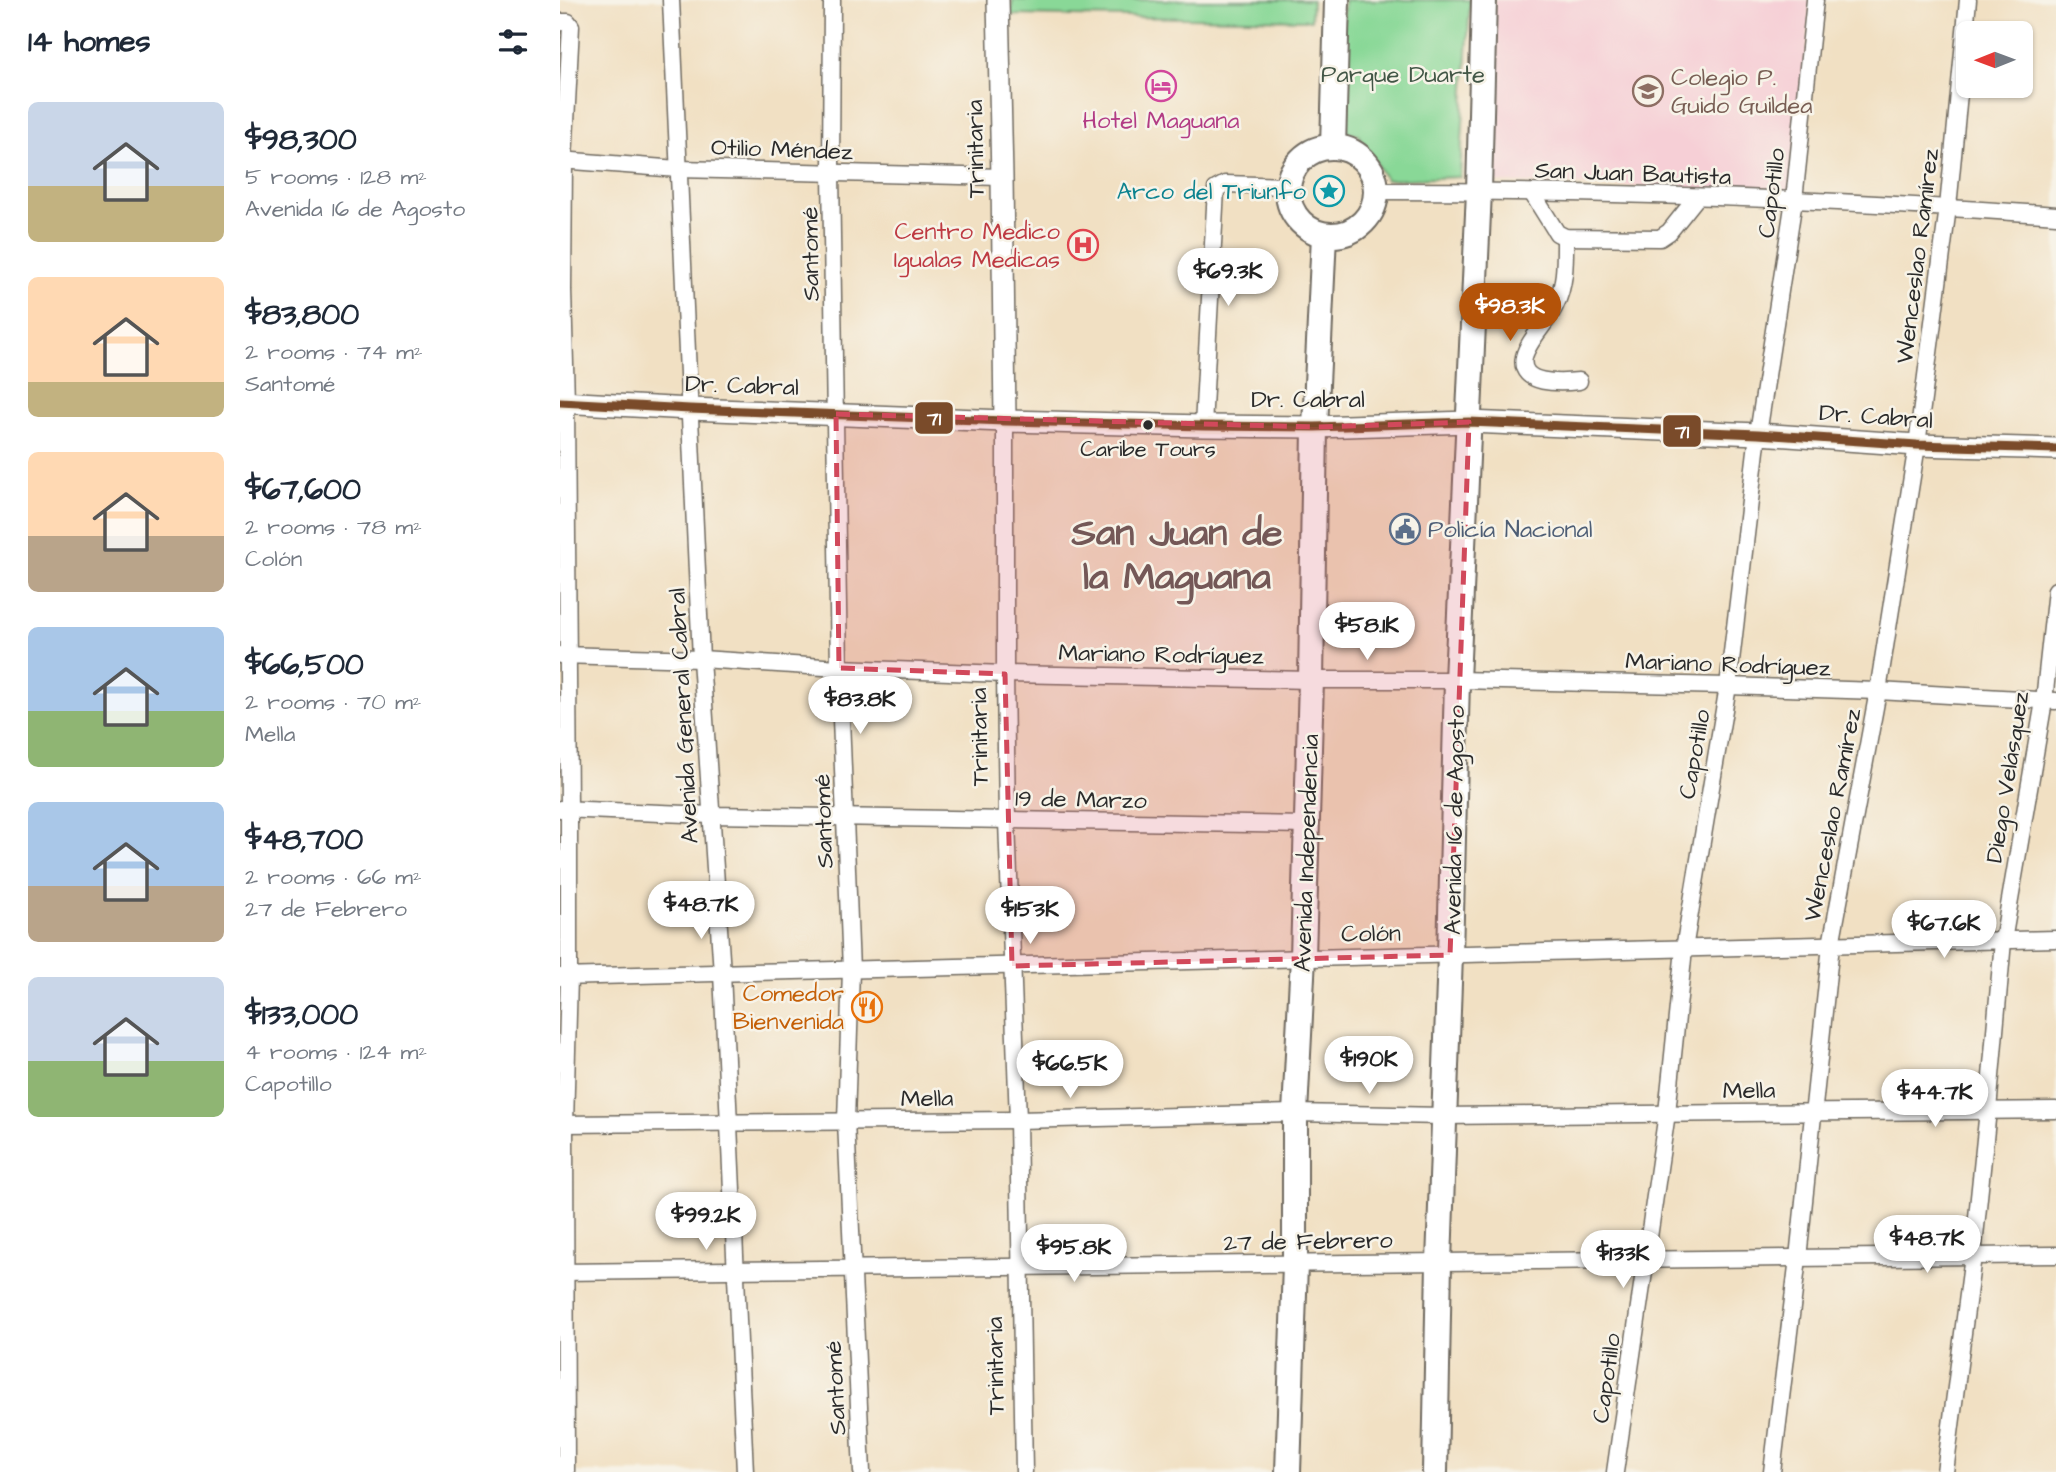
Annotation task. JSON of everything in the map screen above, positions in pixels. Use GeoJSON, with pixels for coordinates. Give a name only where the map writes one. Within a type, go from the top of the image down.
{"type":"FeatureCollection","features":[{"type":"Feature","properties":{"kind":"main road"},"geometry":{"type":"LineString","coordinates":[[1333,147],[1337,0]]}},
{"type":"Feature","properties":{"kind":"main road","name":"Avenida 16 de Agosto"},"geometry":{"type":"LineString","coordinates":[[1435,1472],[1457,680],[1485,0]]}},
{"type":"Feature","properties":{"kind":"main road"},"geometry":{"type":"LineString","coordinates":[[1333,147],[1346,149],[1368,165],[1376,191],[1373,206],[1365,220],[1354,230],[1339,235],[1324,235],[1301,223],[1293,212],[1288,186],[1298,162],[1308,153],[1333,147]]}},
{"type":"Feature","properties":{"kind":"main road","name":"Avenida Independencia"},"geometry":{"type":"LineString","coordinates":[[1288,1472],[1295,1264],[1295,1113],[1303,957],[1315,427],[1324,235]]}},
{"type":"Feature","properties":{"kind":"street","name":"Avenida General Cabral"},"geometry":{"type":"LineString","coordinates":[[671,0],[701,659],[722,973],[745,1472]]}},
{"type":"Feature","properties":{"kind":"street","name":"Santomé"},"geometry":{"type":"LineString","coordinates":[[832,0],[831,174],[839,668],[851,970],[846,1121],[862,1472]]}},
{"type":"Feature","properties":{"kind":"street","name":"Trinitaria"},"geometry":{"type":"LineString","coordinates":[[998,0],[1005,421],[1004,674],[1018,1120],[1024,1472]]}},
{"type":"Feature","properties":{"kind":"street","name":"Capotillo"},"geometry":{"type":"LineString","coordinates":[[1615,1472],[1667,1113],[1684,949],[1728,686],[1758,434],[1794,200],[1815,0]]}},
{"type":"Feature","properties":{"kind":"street","name":"Wenceslao Ramírez"},"geometry":{"type":"LineString","coordinates":[[1772,1472],[1831,945],[1878,691],[1917,446],[1948,207],[1968,0]]}},
{"type":"Feature","properties":{"kind":"street"},"geometry":{"type":"LineString","coordinates":[[565,23],[561,290],[565,809],[562,1272],[566,1472]]}},
{"type":"Feature","properties":{"kind":"street","name":"Otilio Méndez"},"geometry":{"type":"LineString","coordinates":[[562,160],[678,169],[1002,177]]}},
{"type":"Feature","properties":{"kind":"street"},"geometry":{"type":"LineString","coordinates":[[1203,426],[1216,189],[1225,184],[1288,186]]}},
{"type":"Feature","properties":{"kind":"street","name":"San Juan Bautista"},"geometry":{"type":"LineString","coordinates":[[1376,191],[1479,191],[1794,200],[2056,215]]}},
{"type":"Feature","properties":{"kind":"street"},"geometry":{"type":"LineString","coordinates":[[1532,193],[1557,233],[1565,237],[1660,239],[1669,232],[1697,197]]}},
{"type":"Feature","properties":{"kind":"street"},"geometry":{"type":"LineString","coordinates":[[1565,237],[1565,275],[1555,306],[1524,356],[1524,367],[1531,376],[1553,384],[1578,381]]}},
{"type":"Feature","properties":{"kind":"street","name":"Dr. Cabral"},"geometry":{"type":"LineString","coordinates":[[563,402],[1005,421],[1203,426],[1315,427],[1469,422],[1758,434],[1917,446],[2056,449]]}},
{"type":"Feature","properties":{"kind":"street","name":"Diego Velásquez"},"geometry":{"type":"LineString","coordinates":[[1945,1472],[1973,1256],[2003,941],[2050,701],[2056,590]]}},
{"type":"Feature","properties":{"kind":"street","name":"Mariano Rodríguez"},"geometry":{"type":"LineString","coordinates":[[564,655],[1004,674],[1728,686],[2050,701]]}},
{"type":"Feature","properties":{"kind":"street","name":"19 de Marzo"},"geometry":{"type":"LineString","coordinates":[[565,809],[711,815],[1307,825]]}},
{"type":"Feature","properties":{"kind":"street","name":"Colón"},"geometry":{"type":"LineString","coordinates":[[565,977],[2056,939]]}},
{"type":"Feature","properties":{"kind":"street","name":"Mella"},"geometry":{"type":"LineString","coordinates":[[563,1124],[1018,1120],[1295,1113],[1443,1115],[2056,1110]]}},
{"type":"Feature","properties":{"kind":"street","name":"27 de Febrero"},"geometry":{"type":"LineString","coordinates":[[562,1272],[2056,1255]]}},
{"type":"Feature","properties":{"kind":"highlighted area"},"geometry":{"type":"Polygon","coordinates":[[[836,414],[1315,427],[1469,422],[1450,955],[1012,966],[1005,674],[839,668],[836,414]]]}},
{"type":"Feature","properties":{"kind":"shaded area","name":"Colegio P. Guido Guildea"},"geometry":{"type":"Polygon","coordinates":[[[1494,0],[1810,0],[1799,192],[1488,182],[1494,0]]]}},
{"type":"Feature","properties":{"kind":"green space"},"geometry":{"type":"Polygon","coordinates":[[[1012,0],[1312,0],[1311,20],[1012,15],[1012,0]]]}},
{"type":"Feature","properties":{"kind":"green space","name":"Parque Duarte"},"geometry":{"type":"Polygon","coordinates":[[[1344,0],[1470,0],[1460,177],[1386,180],[1358,134],[1348,133],[1340,113],[1344,0]]]}},
{"type":"Feature","properties":{"kind":"transit line","name":"71"},"geometry":{"type":"LineString","coordinates":[[560,402],[1005,421],[1203,426],[1315,427],[1469,422],[1758,434],[1917,445],[2056,449]]}},
{"type":"Feature","properties":{"kind":"place","name":"Hotel Maguana"},"geometry":{"type":"Point","coordinates":[1161,86]}},
{"type":"Feature","properties":{"kind":"place","name":"Colegio P. Guido Guildea"},"geometry":{"type":"Point","coordinates":[1648,91]}},
{"type":"Feature","properties":{"kind":"place","name":"Arco del Triunfo"},"geometry":{"type":"Point","coordinates":[1329,191]}},
{"type":"Feature","properties":{"kind":"place","name":"Centro Medico Igualas Medicas"},"geometry":{"type":"Point","coordinates":[1083,245]}},
{"type":"Feature","properties":{"kind":"place","name":"Caribe Tours"},"geometry":{"type":"Point","coordinates":[1148,425]}},
{"type":"Feature","properties":{"kind":"place","name":"Policía Nacional"},"geometry":{"type":"Point","coordinates":[1405,529]}},
{"type":"Feature","properties":{"kind":"place","name":"Comedor Bienvenida"},"geometry":{"type":"Point","coordinates":[867,1007]}},
{"type":"Feature","properties":{"kind":"district","name":"San Juan de la Maguana"},"geometry":{"type":"Point","coordinates":[1177,554]}}]}
